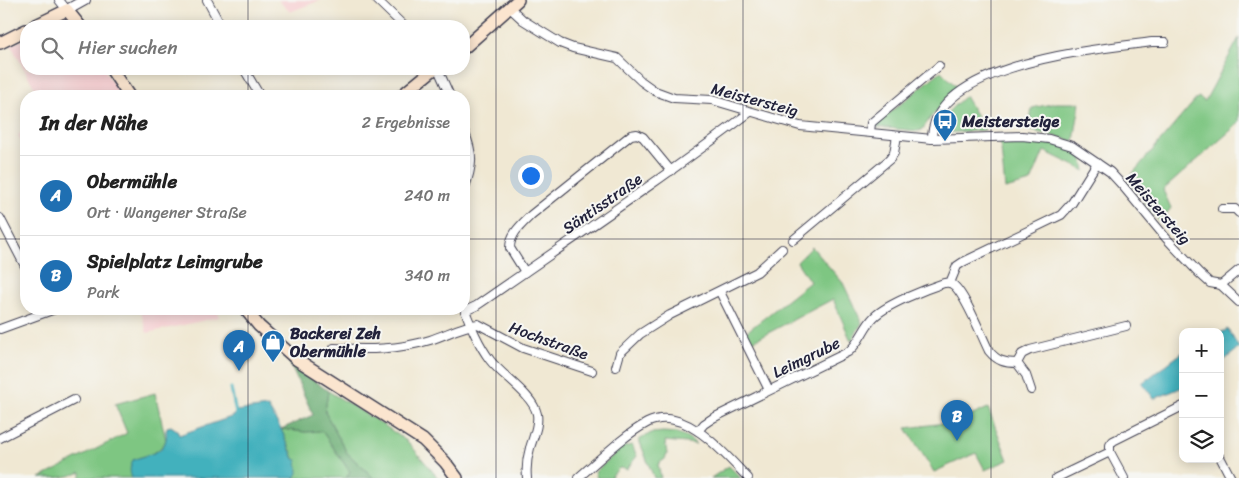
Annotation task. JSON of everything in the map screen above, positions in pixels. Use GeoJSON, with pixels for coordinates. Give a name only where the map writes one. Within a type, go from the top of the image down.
{"type":"FeatureCollection","features":[{"type":"Feature","properties":{"kind":"main road"},"geometry":{"type":"LineString","coordinates":[[470,43],[514,4]]}},
{"type":"Feature","properties":{"kind":"main road"},"geometry":{"type":"LineString","coordinates":[[46,20],[66,10],[75,20]]}},
{"type":"Feature","properties":{"kind":"main road"},"geometry":{"type":"LineString","coordinates":[[0,43],[20,33]]}},
{"type":"Feature","properties":{"kind":"main road"},"geometry":{"type":"LineString","coordinates":[[116,75],[125,90]]}},
{"type":"Feature","properties":{"kind":"main road"},"geometry":{"type":"LineString","coordinates":[[408,90],[427,75]]}},
{"type":"Feature","properties":{"kind":"main road"},"geometry":{"type":"LineString","coordinates":[[250,315],[259,326],[296,359],[423,440],[457,478]]}},
{"type":"Feature","properties":{"kind":"street"},"geometry":{"type":"LineString","coordinates":[[59,0],[66,10],[85,0]]}},
{"type":"Feature","properties":{"kind":"street"},"geometry":{"type":"LineString","coordinates":[[207,0],[218,20]]}},
{"type":"Feature","properties":{"kind":"street"},"geometry":{"type":"LineString","coordinates":[[377,0],[398,20]]}},
{"type":"Feature","properties":{"kind":"street","name":"Meistersteig"},"geometry":{"type":"LineString","coordinates":[[514,4],[522,20],[560,43],[579,50],[617,58],[641,80],[665,96],[712,100],[800,126],[932,139],[1022,136],[1049,139],[1072,146],[1097,162],[1122,185],[1166,238],[1199,273],[1210,283],[1222,285],[1239,302]]}},
{"type":"Feature","properties":{"kind":"street"},"geometry":{"type":"LineString","coordinates":[[932,139],[934,122],[950,102],[963,90],[991,75],[1028,62],[1068,54],[1152,42],[1165,42]]}},
{"type":"Feature","properties":{"kind":"street"},"geometry":{"type":"LineString","coordinates":[[870,132],[871,123],[939,66]]}},
{"type":"Feature","properties":{"kind":"street"},"geometry":{"type":"LineString","coordinates":[[248,75],[256,90]]}},
{"type":"Feature","properties":{"kind":"street"},"geometry":{"type":"LineString","coordinates":[[441,75],[447,90]]}},
{"type":"Feature","properties":{"kind":"street","name":"Säntisstraße"},"geometry":{"type":"LineString","coordinates":[[470,307],[476,306],[671,172],[750,112]]}},
{"type":"Feature","properties":{"kind":"street"},"geometry":{"type":"LineString","coordinates":[[525,272],[510,248],[512,237],[518,228],[531,215],[631,135],[637,134],[643,138],[671,172]]}},
{"type":"Feature","properties":{"kind":"street"},"geometry":{"type":"LineString","coordinates":[[793,240],[890,159],[894,152],[897,136]]}},
{"type":"Feature","properties":{"kind":"street"},"geometry":{"type":"LineString","coordinates":[[470,149],[472,160],[470,173]]}},
{"type":"Feature","properties":{"kind":"street"},"geometry":{"type":"LineString","coordinates":[[1016,363],[1006,363],[995,358],[989,351],[962,296],[950,283],[957,266],[963,262],[1061,215],[1072,204],[1097,162]]}},
{"type":"Feature","properties":{"kind":"street"},"geometry":{"type":"LineString","coordinates":[[1222,209],[1235,209],[1239,213]]}},
{"type":"Feature","properties":{"kind":"street"},"geometry":{"type":"LineString","coordinates":[[0,218],[20,256]]}},
{"type":"Feature","properties":{"kind":"street"},"geometry":{"type":"LineString","coordinates":[[616,367],[620,353],[640,334],[670,315],[720,292],[757,272],[782,249]]}},
{"type":"Feature","properties":{"kind":"street"},"geometry":{"type":"LineString","coordinates":[[1222,285],[1239,270]]}},
{"type":"Feature","properties":{"kind":"street","name":"Leimgrube"},"geometry":{"type":"LineString","coordinates":[[698,431],[712,418],[852,350],[874,317],[884,310],[938,285],[950,283]]}},
{"type":"Feature","properties":{"kind":"street"},"geometry":{"type":"LineString","coordinates":[[720,292],[769,390]]}},
{"type":"Feature","properties":{"kind":"street"},"geometry":{"type":"LineString","coordinates":[[0,329],[35,315]]}},
{"type":"Feature","properties":{"kind":"street"},"geometry":{"type":"LineString","coordinates":[[467,315],[479,343],[490,361],[515,385],[537,414],[537,424],[527,459],[526,478]]}},
{"type":"Feature","properties":{"kind":"street"},"geometry":{"type":"LineString","coordinates":[[334,348],[371,350],[408,346],[431,340],[470,324]]}},
{"type":"Feature","properties":{"kind":"street","name":"Hochstraße"},"geometry":{"type":"LineString","coordinates":[[470,324],[478,324],[523,348],[592,371]]}},
{"type":"Feature","properties":{"kind":"street"},"geometry":{"type":"LineString","coordinates":[[1016,363],[1022,354],[1030,350],[1126,326]]}},
{"type":"Feature","properties":{"kind":"street"},"geometry":{"type":"LineString","coordinates":[[1016,363],[1026,375],[1031,390]]}},
{"type":"Feature","properties":{"kind":"street"},"geometry":{"type":"LineString","coordinates":[[0,438],[74,400]]}},
{"type":"Feature","properties":{"kind":"street"},"geometry":{"type":"LineString","coordinates":[[1124,478],[1110,452],[1110,445],[1113,441],[1179,408]]}},
{"type":"Feature","properties":{"kind":"street"},"geometry":{"type":"LineString","coordinates":[[578,478],[648,422],[671,419],[682,422],[698,431],[748,478]]}},
{"type":"Feature","properties":{"kind":"street"},"geometry":{"type":"LineString","coordinates":[[1056,478],[1110,452]]}},
{"type":"Feature","properties":{"kind":"street"},"geometry":{"type":"LineString","coordinates":[[1223,463],[1231,478]]}},
{"type":"Feature","properties":{"kind":"shaded area"},"geometry":{"type":"Polygon","coordinates":[[[278,0],[321,0],[290,12],[278,0]]]}},
{"type":"Feature","properties":{"kind":"shaded area"},"geometry":{"type":"Polygon","coordinates":[[[20,41],[20,61],[11,45],[20,41]]]}},
{"type":"Feature","properties":{"kind":"shaded area"},"geometry":{"type":"Polygon","coordinates":[[[27,75],[108,75],[117,90],[36,90],[27,75]]]}},
{"type":"Feature","properties":{"kind":"shaded area"},"geometry":{"type":"Polygon","coordinates":[[[142,315],[218,315],[219,317],[147,333],[142,315]]]}},
{"type":"Feature","properties":{"kind":"green space"},"geometry":{"type":"Polygon","coordinates":[[[1239,38],[1239,121],[1237,125],[1163,190],[1171,208],[1160,222],[1127,180],[1198,97],[1205,101],[1239,38]]]}},
{"type":"Feature","properties":{"kind":"green space"},"geometry":{"type":"Polygon","coordinates":[[[941,71],[958,88],[931,117],[922,130],[876,127],[876,124],[941,71]]]}},
{"type":"Feature","properties":{"kind":"green space"},"geometry":{"type":"Polygon","coordinates":[[[965,96],[985,130],[946,133],[942,123],[944,118],[951,108],[965,96]]]}},
{"type":"Feature","properties":{"kind":"green space"},"geometry":{"type":"Polygon","coordinates":[[[1056,103],[1080,103],[1074,141],[1029,130],[1032,108],[1056,103]]]}},
{"type":"Feature","properties":{"kind":"green space"},"geometry":{"type":"Polygon","coordinates":[[[1000,139],[1042,142],[1065,147],[1080,156],[1085,171],[1044,151],[1031,182],[1005,189],[1000,139]]]}},
{"type":"Feature","properties":{"kind":"green space"},"geometry":{"type":"Polygon","coordinates":[[[812,247],[843,283],[862,323],[851,341],[833,299],[749,343],[745,333],[810,282],[797,262],[812,247]]]}},
{"type":"Feature","properties":{"kind":"green space"},"geometry":{"type":"Polygon","coordinates":[[[289,362],[328,391],[325,412],[347,453],[374,478],[346,478],[350,472],[322,431],[305,432],[281,429],[313,415],[289,362]]]}},
{"type":"Feature","properties":{"kind":"green space"},"geometry":{"type":"Polygon","coordinates":[[[328,391],[381,423],[408,442],[438,478],[374,478],[347,453],[325,412],[328,391]]]}},
{"type":"Feature","properties":{"kind":"green space"},"geometry":{"type":"Polygon","coordinates":[[[155,393],[166,440],[160,449],[133,460],[132,478],[81,478],[81,472],[66,477],[40,478],[127,433],[115,404],[155,393]]]}},
{"type":"Feature","properties":{"kind":"green space"},"geometry":{"type":"Polygon","coordinates":[[[988,408],[1008,460],[985,470],[976,453],[934,472],[906,428],[960,421],[988,408]]]}},
{"type":"Feature","properties":{"kind":"green space"},"geometry":{"type":"Polygon","coordinates":[[[281,429],[305,432],[322,431],[350,472],[346,478],[295,478],[295,460],[281,429]]]}},
{"type":"Feature","properties":{"kind":"green space"},"geometry":{"type":"Polygon","coordinates":[[[651,433],[681,434],[696,444],[665,441],[667,454],[665,459],[658,464],[661,478],[654,478],[639,440],[651,433]]]}},
{"type":"Feature","properties":{"kind":"green space"},"geometry":{"type":"Polygon","coordinates":[[[632,445],[637,456],[627,469],[619,468],[610,478],[597,478],[595,472],[622,447],[632,445]]]}},
{"type":"Feature","properties":{"kind":"green space"},"geometry":{"type":"Polygon","coordinates":[[[729,466],[741,478],[711,478],[729,466]]]}},
{"type":"Feature","properties":{"kind":"water"},"geometry":{"type":"Polygon","coordinates":[[[1228,329],[1239,348],[1224,361],[1224,331],[1228,329]]]}},
{"type":"Feature","properties":{"kind":"water"},"geometry":{"type":"Polygon","coordinates":[[[1179,355],[1179,389],[1154,399],[1142,383],[1179,355]]]}},
{"type":"Feature","properties":{"kind":"water"},"geometry":{"type":"Polygon","coordinates":[[[268,407],[281,429],[294,459],[297,460],[298,473],[295,478],[132,478],[130,469],[133,460],[162,448],[166,439],[167,427],[171,426],[177,430],[179,435],[234,416],[235,411],[268,407]]]}},
{"type":"Feature","properties":{"kind":"waterway"},"geometry":{"type":"LineString","coordinates":[[231,388],[236,414]]}},
{"type":"Feature","properties":{"kind":"place","name":"Meistersteige"},"geometry":{"type":"Point","coordinates":[945,142]}},
{"type":"Feature","properties":{"kind":"place","name":"Backerei Zeh Obermühle"},"geometry":{"type":"Point","coordinates":[273,363]}},
{"type":"Feature","properties":{"kind":"place","name":"Obermühle"},"geometry":{"type":"Point","coordinates":[239,371]}},
{"type":"Feature","properties":{"kind":"place","name":"Spielplatz Leimgrube"},"geometry":{"type":"Point","coordinates":[957,441]}}]}
